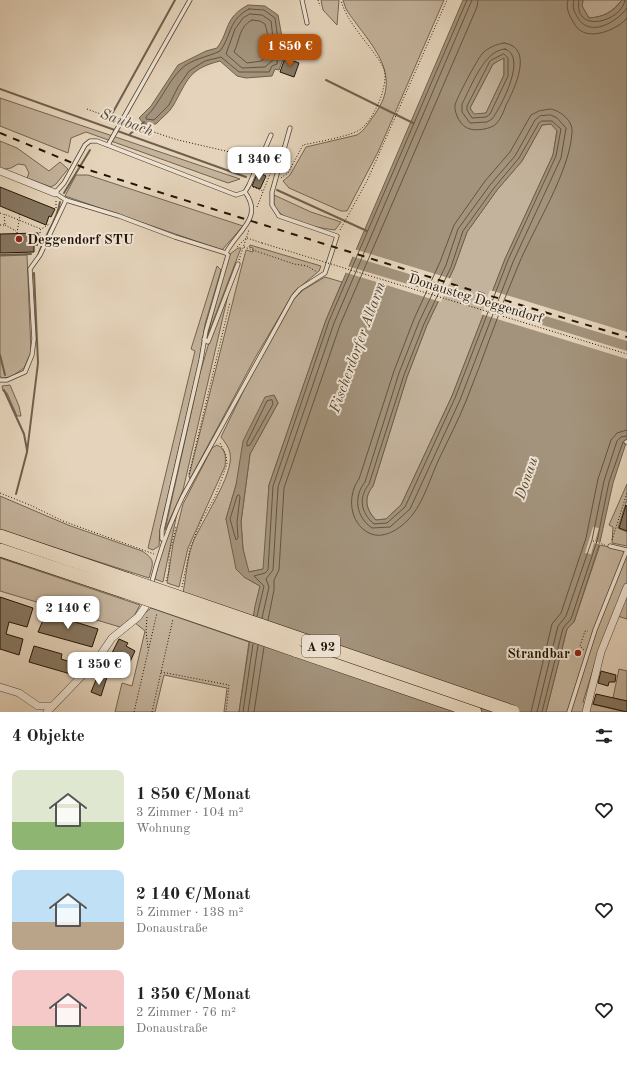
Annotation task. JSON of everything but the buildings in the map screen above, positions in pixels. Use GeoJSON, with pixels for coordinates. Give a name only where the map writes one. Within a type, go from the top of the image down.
{"type":"FeatureCollection","features":[{"type":"Feature","properties":{"kind":"highway","name":"A 92"},"geometry":{"type":"LineString","coordinates":[[0,536],[127,586],[475,712]]}},
{"type":"Feature","properties":{"kind":"highway","name":"A 92"},"geometry":{"type":"LineString","coordinates":[[0,550],[127,586],[513,712]]}},
{"type":"Feature","properties":{"kind":"street"},"geometry":{"type":"LineString","coordinates":[[0,172],[55,193]]}},
{"type":"Feature","properties":{"kind":"street"},"geometry":{"type":"LineString","coordinates":[[586,712],[601,652],[627,587]]}},
{"type":"Feature","properties":{"kind":"street"},"geometry":{"type":"LineString","coordinates":[[47,712],[97,660],[112,638],[138,617],[145,607]]}},
{"type":"Feature","properties":{"kind":"street"},"geometry":{"type":"LineString","coordinates":[[0,687],[19,693],[38,709],[52,706]]}},
{"type":"Feature","properties":{"kind":"lane"},"geometry":{"type":"LineString","coordinates":[[108,145],[190,0]]}},
{"type":"Feature","properties":{"kind":"lane"},"geometry":{"type":"LineString","coordinates":[[302,0],[307,23]]}},
{"type":"Feature","properties":{"kind":"lane"},"geometry":{"type":"LineString","coordinates":[[145,607],[162,543],[183,496],[216,438],[246,379],[293,297],[300,289],[325,273],[336,236],[279,216],[272,205],[272,192],[290,128]]}},
{"type":"Feature","properties":{"kind":"lane"},"geometry":{"type":"LineString","coordinates":[[226,253],[175,237],[119,216],[66,200],[55,193],[64,183],[85,145],[90,141],[97,141],[236,195],[244,192],[251,186],[271,135]]}},
{"type":"Feature","properties":{"kind":"lane"},"geometry":{"type":"LineString","coordinates":[[162,543],[162,530],[197,382],[204,339],[228,255],[226,253],[230,244],[244,229],[252,215],[251,200],[244,192]]}},
{"type":"Feature","properties":{"kind":"lane"},"geometry":{"type":"LineString","coordinates":[[0,380],[7,380],[25,372],[32,356],[34,339],[30,270],[40,255],[66,200]]}},
{"type":"Feature","properties":{"kind":"lane"},"geometry":{"type":"LineString","coordinates":[[204,339],[208,342],[238,264]]}},
{"type":"Feature","properties":{"kind":"lane"},"geometry":{"type":"LineString","coordinates":[[569,712],[595,630],[627,550],[610,546]]}},
{"type":"Feature","properties":{"kind":"path"},"geometry":{"type":"LineString","coordinates":[[318,0],[320,6]]}},
{"type":"Feature","properties":{"kind":"path"},"geometry":{"type":"LineString","coordinates":[[276,179],[281,178],[288,173],[303,145],[352,133],[362,129],[374,112],[380,99],[385,83],[384,70],[364,38],[349,18],[341,0]]}},
{"type":"Feature","properties":{"kind":"path"},"geometry":{"type":"LineString","coordinates":[[336,236],[367,181],[447,0]]}},
{"type":"Feature","properties":{"kind":"path"},"geometry":{"type":"LineString","coordinates":[[87,109],[178,140],[253,158],[262,156]]}},
{"type":"Feature","properties":{"kind":"path"},"geometry":{"type":"LineString","coordinates":[[256,210],[275,163]]}},
{"type":"Feature","properties":{"kind":"path"},"geometry":{"type":"LineString","coordinates":[[251,186],[263,191]]}},
{"type":"Feature","properties":{"kind":"path"},"geometry":{"type":"LineString","coordinates":[[55,193],[56,208]]}},
{"type":"Feature","properties":{"kind":"path"},"geometry":{"type":"LineString","coordinates":[[0,213],[42,229]]}},
{"type":"Feature","properties":{"kind":"path"},"geometry":{"type":"LineString","coordinates":[[4,214],[4,225]]}},
{"type":"Feature","properties":{"kind":"path"},"geometry":{"type":"LineString","coordinates":[[0,225],[4,225],[17,232],[20,214]]}},
{"type":"Feature","properties":{"kind":"path"},"geometry":{"type":"LineString","coordinates":[[40,244],[42,229],[50,222]]}},
{"type":"Feature","properties":{"kind":"path"},"geometry":{"type":"LineString","coordinates":[[238,264],[251,224]]}},
{"type":"Feature","properties":{"kind":"path"},"geometry":{"type":"LineString","coordinates":[[237,246],[247,238]]}},
{"type":"Feature","properties":{"kind":"path","name":"Donausteg Deggendorf"},"geometry":{"type":"LineString","coordinates":[[247,238],[627,354]]}},
{"type":"Feature","properties":{"kind":"path"},"geometry":{"type":"LineString","coordinates":[[244,246],[294,264],[307,266],[316,271],[320,276]]}},
{"type":"Feature","properties":{"kind":"path"},"geometry":{"type":"LineString","coordinates":[[188,475],[230,302]]}},
{"type":"Feature","properties":{"kind":"path"},"geometry":{"type":"LineString","coordinates":[[181,589],[190,548],[202,519],[215,497],[226,464],[226,455],[223,447],[216,438]]}},
{"type":"Feature","properties":{"kind":"path"},"geometry":{"type":"LineString","coordinates":[[0,493],[30,505],[63,521],[158,555]]}},
{"type":"Feature","properties":{"kind":"path"},"geometry":{"type":"LineString","coordinates":[[612,539],[627,493]]}},
{"type":"Feature","properties":{"kind":"path"},"geometry":{"type":"LineString","coordinates":[[169,571],[169,555],[176,526]]}},
{"type":"Feature","properties":{"kind":"path"},"geometry":{"type":"LineString","coordinates":[[593,541],[610,546]]}},
{"type":"Feature","properties":{"kind":"path"},"geometry":{"type":"LineString","coordinates":[[145,607],[147,614],[146,631],[148,650]]}},
{"type":"Feature","properties":{"kind":"path"},"geometry":{"type":"LineString","coordinates":[[134,712],[156,616]]}},
{"type":"Feature","properties":{"kind":"path"},"geometry":{"type":"LineString","coordinates":[[152,712],[173,619]]}},
{"type":"Feature","properties":{"kind":"path"},"geometry":{"type":"LineString","coordinates":[[587,653],[580,646],[585,631],[595,630]]}},
{"type":"Feature","properties":{"kind":"path"},"geometry":{"type":"LineString","coordinates":[[160,672],[229,686],[226,712]]}},
{"type":"Feature","properties":{"kind":"shaded area"},"geometry":{"type":"Polygon","coordinates":[[[321,0],[339,0],[337,25],[323,10],[321,0]]]}},
{"type":"Feature","properties":{"kind":"shaded area"},"geometry":{"type":"Polygon","coordinates":[[[343,0],[444,0],[378,152],[347,211],[341,211],[289,188],[283,181],[290,175],[306,147],[357,135],[369,123],[383,99],[386,85],[385,71],[380,58],[346,9],[343,0]]]}},
{"type":"Feature","properties":{"kind":"shaded area"},"geometry":{"type":"Polygon","coordinates":[[[583,0],[622,0],[615,8],[607,13],[589,18],[582,6],[583,0]]]}},
{"type":"Feature","properties":{"kind":"shaded area"},"geometry":{"type":"Polygon","coordinates":[[[504,57],[504,75],[486,113],[474,115],[470,108],[493,64],[504,57]]]}},
{"type":"Feature","properties":{"kind":"shaded area"},"geometry":{"type":"Polygon","coordinates":[[[0,98],[240,179],[228,183],[86,132],[71,138],[68,153],[0,126],[0,98]]]}},
{"type":"Feature","properties":{"kind":"shaded area"},"geometry":{"type":"Polygon","coordinates":[[[551,124],[557,130],[553,155],[505,259],[452,396],[401,505],[386,519],[376,520],[368,508],[368,495],[373,486],[407,377],[427,325],[454,268],[467,232],[497,190],[522,161],[542,125],[551,124]]]}},
{"type":"Feature","properties":{"kind":"shaded area"},"geometry":{"type":"Polygon","coordinates":[[[0,141],[17,148],[49,171],[60,162],[68,169],[56,184],[51,187],[27,178],[29,173],[25,165],[18,164],[11,168],[0,170],[0,141]]]}},
{"type":"Feature","properties":{"kind":"shaded area"},"geometry":{"type":"Polygon","coordinates":[[[76,175],[88,175],[243,226],[222,250],[65,196],[76,175]]]}},
{"type":"Feature","properties":{"kind":"shaded area"},"geometry":{"type":"Polygon","coordinates":[[[274,195],[311,212],[341,222],[335,230],[311,226],[285,217],[275,207],[274,195]]]}},
{"type":"Feature","properties":{"kind":"shaded area"},"geometry":{"type":"Polygon","coordinates":[[[250,245],[321,266],[319,271],[294,292],[255,358],[190,479],[189,476],[246,250],[253,252],[253,248],[249,247],[250,245]]]}},
{"type":"Feature","properties":{"kind":"shaded area"},"geometry":{"type":"Polygon","coordinates":[[[238,248],[241,248],[207,337],[230,254],[238,248]]]}},
{"type":"Feature","properties":{"kind":"shaded area"},"geometry":{"type":"Polygon","coordinates":[[[27,255],[31,352],[24,368],[11,377],[2,378],[0,376],[0,256],[27,255]]]}},
{"type":"Feature","properties":{"kind":"shaded area"},"geometry":{"type":"Polygon","coordinates":[[[217,266],[221,270],[205,324],[200,357],[160,530],[159,546],[153,550],[148,548],[195,351],[191,349],[217,266]]]}},
{"type":"Feature","properties":{"kind":"shaded area"},"geometry":{"type":"Polygon","coordinates":[[[325,277],[342,282],[326,320],[269,485],[264,569],[248,572],[243,549],[241,522],[250,454],[278,403],[274,395],[236,485],[226,519],[244,577],[260,586],[253,618],[183,593],[189,557],[196,536],[222,486],[230,462],[228,446],[221,437],[257,363],[290,303],[303,290],[325,277]]]}},
{"type":"Feature","properties":{"kind":"shaded area"},"geometry":{"type":"Polygon","coordinates":[[[231,282],[183,490],[165,530],[200,373],[231,282]]]}},
{"type":"Feature","properties":{"kind":"shaded area"},"geometry":{"type":"Polygon","coordinates":[[[10,385],[19,406],[21,416],[17,416],[7,393],[3,391],[2,386],[10,385]]]}},
{"type":"Feature","properties":{"kind":"shaded area"},"geometry":{"type":"Polygon","coordinates":[[[217,445],[224,451],[225,466],[188,548],[179,587],[167,583],[173,544],[183,504],[212,448],[217,445]]]}},
{"type":"Feature","properties":{"kind":"shaded area"},"geometry":{"type":"Polygon","coordinates":[[[627,484],[627,500],[618,528],[627,532],[627,546],[612,543],[613,527],[609,525],[627,484]]]}},
{"type":"Feature","properties":{"kind":"shaded area"},"geometry":{"type":"Polygon","coordinates":[[[0,496],[68,525],[142,551],[150,557],[152,562],[152,569],[149,578],[0,530],[0,496]]]}},
{"type":"Feature","properties":{"kind":"shaded area"},"geometry":{"type":"Polygon","coordinates":[[[177,513],[163,582],[155,579],[164,546],[177,513]]]}},
{"type":"Feature","properties":{"kind":"shaded area"},"geometry":{"type":"Polygon","coordinates":[[[600,545],[627,551],[627,619],[614,615],[598,653],[583,702],[626,712],[546,712],[567,629],[574,622],[600,545]]]}},
{"type":"Feature","properties":{"kind":"shaded area"},"geometry":{"type":"Polygon","coordinates":[[[0,558],[140,605],[134,616],[120,627],[0,591],[0,558]]]}},
{"type":"Feature","properties":{"kind":"shaded area"},"geometry":{"type":"Polygon","coordinates":[[[151,608],[249,642],[239,712],[224,712],[227,688],[164,675],[155,712],[115,712],[122,683],[132,686],[145,631],[134,622],[151,608]]]}},
{"type":"Feature","properties":{"kind":"shaded area"},"geometry":{"type":"Polygon","coordinates":[[[619,669],[627,671],[627,701],[613,698],[619,669]]]}},
{"type":"Feature","properties":{"kind":"water"},"geometry":{"type":"Polygon","coordinates":[[[463,0],[583,0],[582,6],[589,18],[608,13],[622,0],[627,0],[627,440],[613,483],[600,542],[574,622],[567,629],[546,712],[239,712],[255,606],[260,586],[244,577],[236,569],[226,519],[236,485],[243,441],[265,397],[274,395],[278,403],[250,454],[241,522],[243,549],[249,572],[263,569],[269,485],[326,320],[463,0]],[[504,58],[493,64],[470,108],[474,114],[486,113],[504,75],[504,58]],[[551,124],[542,125],[522,161],[497,190],[467,232],[454,268],[427,325],[407,377],[373,486],[368,495],[368,508],[376,520],[386,519],[401,505],[452,396],[505,259],[553,155],[557,131],[551,124]]]}},
{"type":"Feature","properties":{"kind":"water"},"geometry":{"type":"Polygon","coordinates":[[[248,5],[265,6],[278,15],[284,48],[281,56],[284,57],[279,70],[275,69],[272,76],[246,78],[237,76],[220,61],[209,64],[195,72],[190,77],[171,109],[156,124],[144,124],[139,118],[151,106],[178,65],[206,51],[217,48],[231,20],[240,10],[248,5]]]}},
{"type":"Feature","properties":{"kind":"pier"},"geometry":{"type":"Polygon","coordinates":[[[354,249],[452,279],[448,286],[351,256],[354,249]]]}},
{"type":"Feature","properties":{"kind":"pier"},"geometry":{"type":"Polygon","coordinates":[[[347,266],[444,295],[441,302],[344,272],[347,266]]]}},
{"type":"Feature","properties":{"kind":"pier"},"geometry":{"type":"Polygon","coordinates":[[[490,290],[627,332],[627,341],[487,298],[490,290]]]}},
{"type":"Feature","properties":{"kind":"pier"},"geometry":{"type":"Polygon","coordinates":[[[484,307],[627,351],[627,359],[481,314],[484,307]]]}},
{"type":"Feature","properties":{"kind":"pier"},"geometry":{"type":"Polygon","coordinates":[[[593,527],[599,528],[595,541],[602,543],[602,545],[594,543],[591,554],[585,553],[593,527]]]}},
{"type":"Feature","properties":{"kind":"waterway"},"geometry":{"type":"LineString","coordinates":[[112,114],[175,0]]}},
{"type":"Feature","properties":{"kind":"waterway"},"geometry":{"type":"LineString","coordinates":[[326,80],[413,123]]}},
{"type":"Feature","properties":{"kind":"waterway","name":"Saubach"},"geometry":{"type":"LineString","coordinates":[[0,89],[246,177]]}},
{"type":"Feature","properties":{"kind":"waterway"},"geometry":{"type":"LineString","coordinates":[[130,134],[144,122]]}},
{"type":"Feature","properties":{"kind":"waterway"},"geometry":{"type":"LineString","coordinates":[[64,193],[90,150]]}},
{"type":"Feature","properties":{"kind":"waterway"},"geometry":{"type":"LineString","coordinates":[[277,190],[367,231]]}},
{"type":"Feature","properties":{"kind":"waterway"},"geometry":{"type":"LineString","coordinates":[[38,256],[56,216],[60,202]]}},
{"type":"Feature","properties":{"kind":"waterway"},"geometry":{"type":"LineString","coordinates":[[0,255],[31,254]]}},
{"type":"Feature","properties":{"kind":"waterway"},"geometry":{"type":"LineString","coordinates":[[16,494],[27,452],[38,363],[34,273]]}},
{"type":"Feature","properties":{"kind":"waterway"},"geometry":{"type":"LineString","coordinates":[[0,355],[5,375]]}},
{"type":"Feature","properties":{"kind":"waterway"},"geometry":{"type":"LineString","coordinates":[[4,390],[24,434],[27,450]]}},
{"type":"Feature","properties":{"kind":"railway"},"geometry":{"type":"LineString","coordinates":[[0,133],[92,171],[471,290],[627,337]]}},
{"type":"Feature","properties":{"kind":"place","name":"Deggendorf STU"},"geometry":{"type":"Point","coordinates":[19,239]}},
{"type":"Feature","properties":{"kind":"place","name":"Strandbar"},"geometry":{"type":"Point","coordinates":[578,653]}},
{"type":"Feature","properties":{"kind":"water label","name":"Fischerdorfer Altarm"},"geometry":{"type":"Point","coordinates":[357,347]}},
{"type":"Feature","properties":{"kind":"water label","name":"Donau"},"geometry":{"type":"Point","coordinates":[526,478]}}]}
